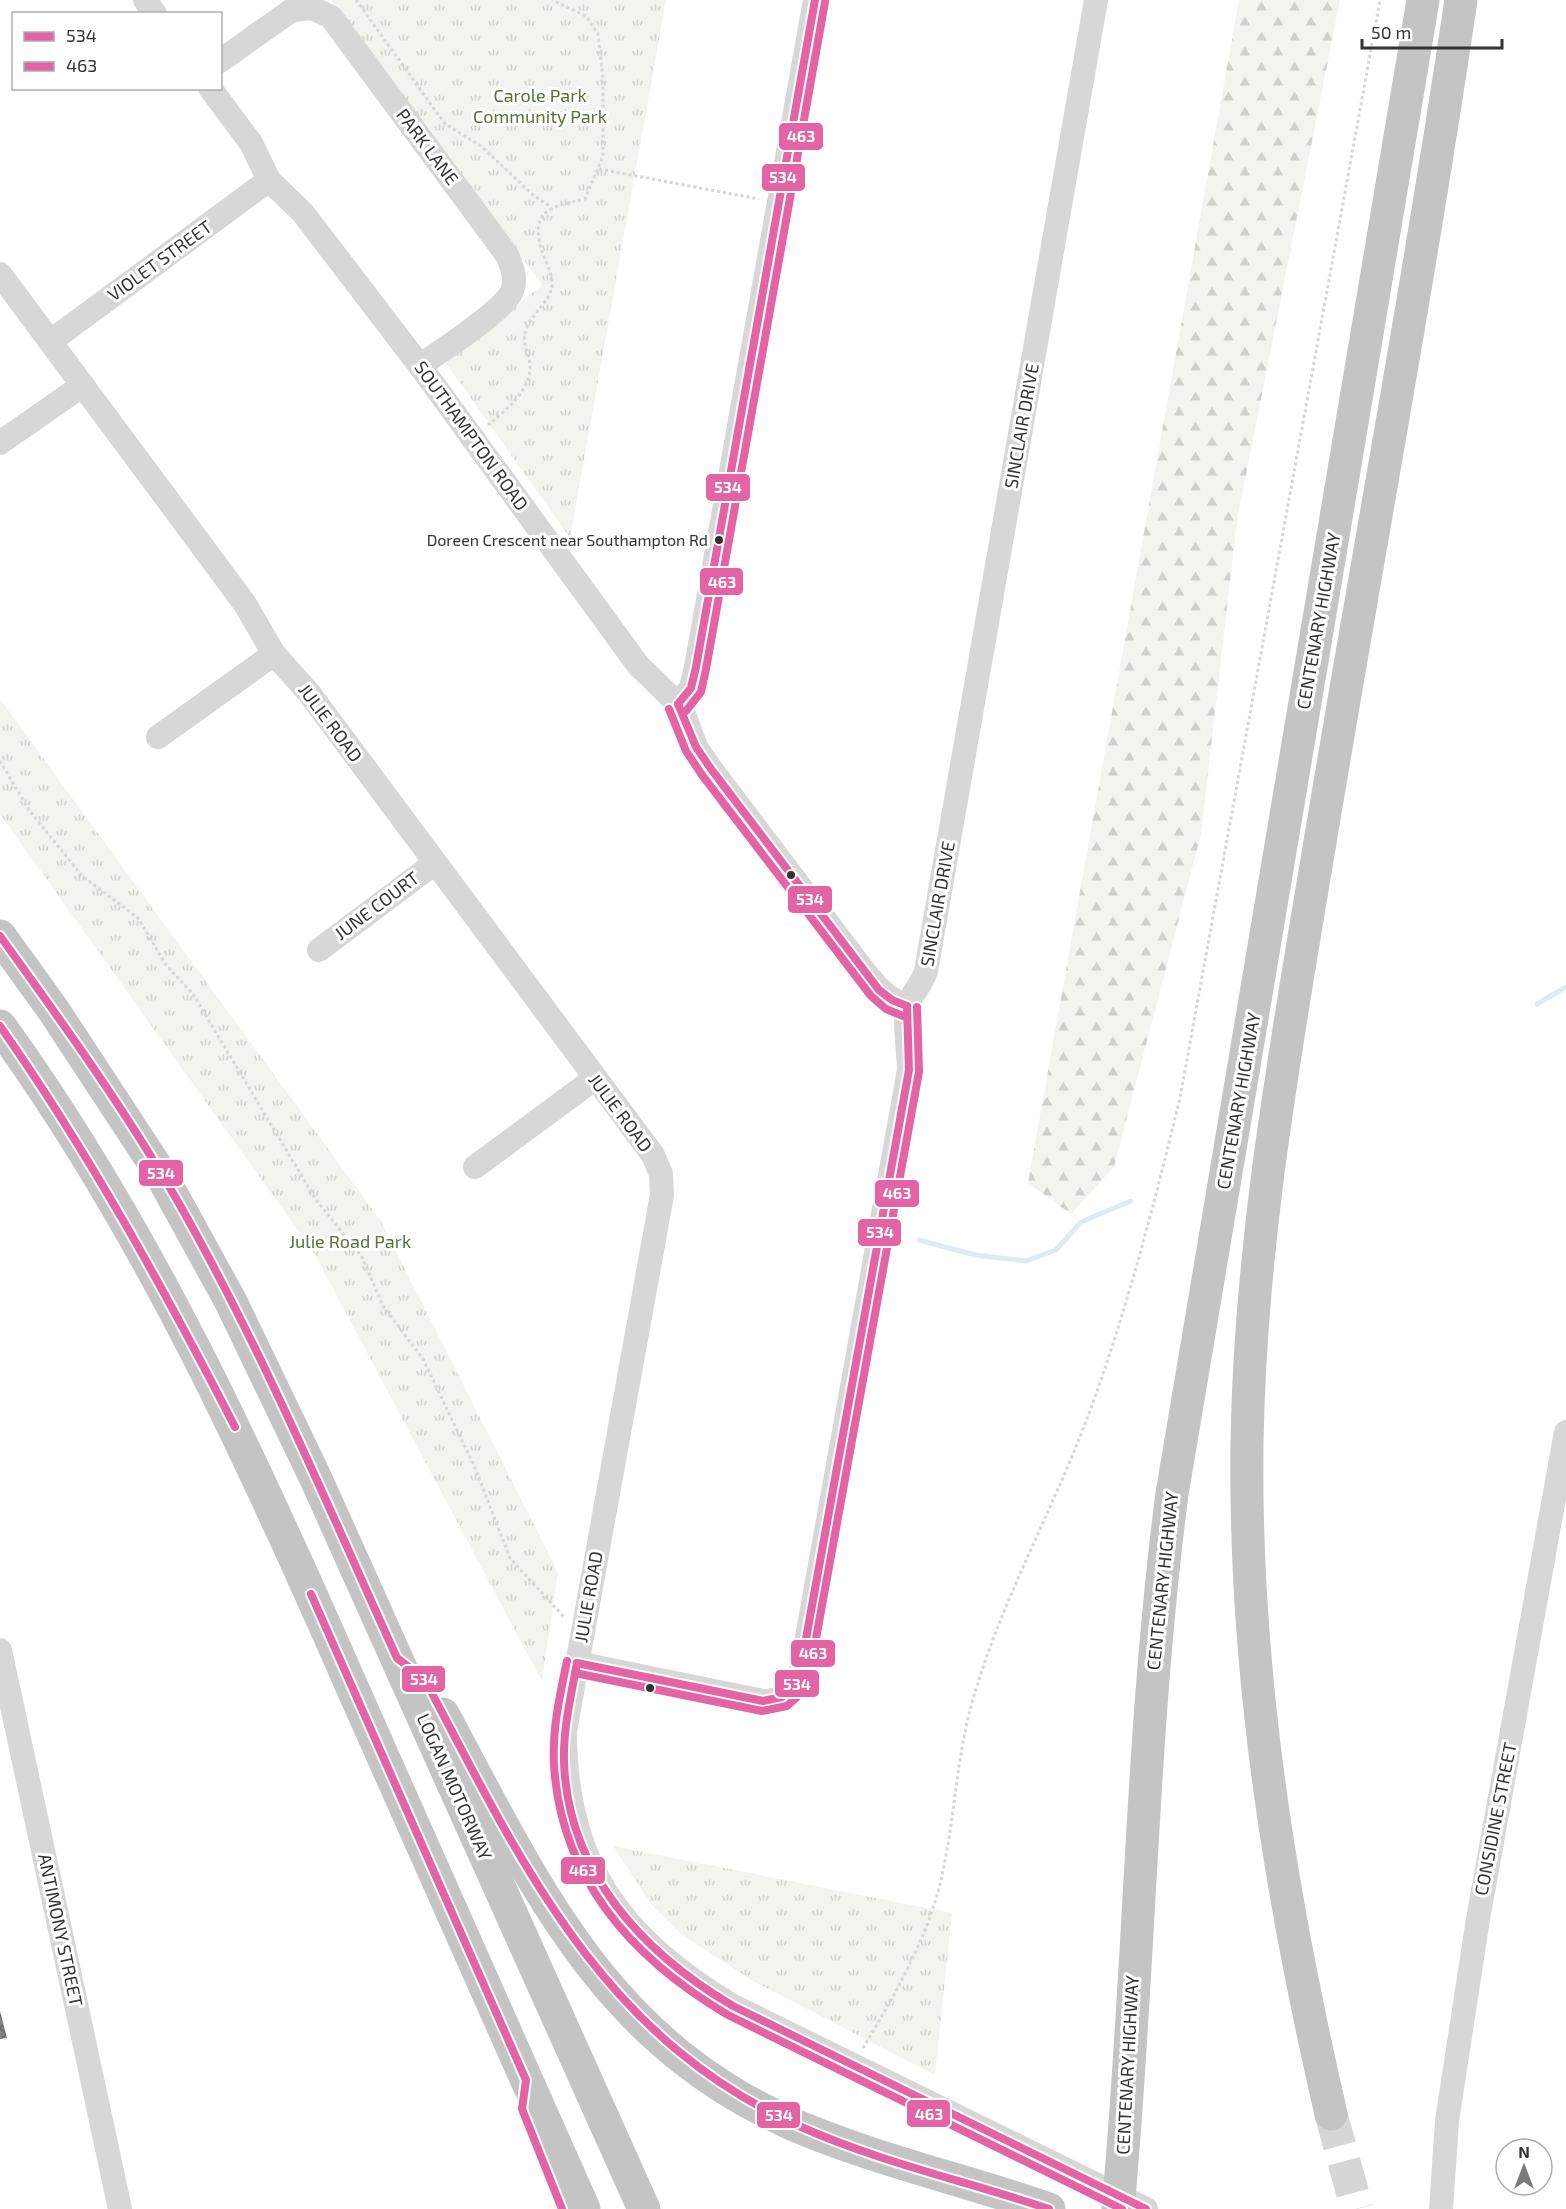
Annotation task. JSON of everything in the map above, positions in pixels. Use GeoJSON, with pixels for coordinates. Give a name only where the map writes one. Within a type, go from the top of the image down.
{"type":"FeatureCollection","features":[{"type":"Feature","properties":{"kind":"highway","name":"CENTENARY HIGHWAY"},"geometry":{"type":"LineString","coordinates":[[1118,2209],[1124,2147],[1151,1696],[1159,1594],[1172,1494],[1423,0]]}},
{"type":"Feature","properties":{"kind":"highway","name":"CENTENARY HIGHWAY"},"geometry":{"type":"LineString","coordinates":[[1331,2114],[1287,1912],[1260,1719],[1251,1598],[1247,1444],[1256,1274],[1283,1065],[1461,0]]}},
{"type":"Feature","properties":{"kind":"highway","name":"LOGAN MOTORWAY"},"geometry":{"type":"LineString","coordinates":[[0,936],[112,1097],[198,1238],[278,1395],[644,2209]]}},
{"type":"Feature","properties":{"kind":"highway"},"geometry":{"type":"LineString","coordinates":[[0,1026],[74,1137],[140,1248],[243,1442],[584,2209]]}},
{"type":"Feature","properties":{"kind":"highway"},"geometry":{"type":"LineString","coordinates":[[397,1658],[425,1680],[553,1914],[600,1977],[647,2028],[715,2081],[796,2126],[874,2155],[1049,2209]]}},
{"type":"Feature","properties":{"kind":"highway"},"geometry":{"type":"LineString","coordinates":[[526,2080],[522,2109],[562,2209]]}},
{"type":"Feature","properties":{"kind":"street"},"geometry":{"type":"LineString","coordinates":[[678,704],[691,688],[696,667],[815,0]]}},
{"type":"Feature","properties":{"kind":"street","name":"SINCLAIR DRIVE"},"geometry":{"type":"LineString","coordinates":[[907,1006],[912,995],[921,986],[928,960],[1096,0]]}},
{"type":"Feature","properties":{"kind":"street","name":"PARK LANE"},"geometry":{"type":"LineString","coordinates":[[222,60],[292,10],[312,8],[331,17],[507,255],[514,281],[508,298],[494,312],[420,366]]}},
{"type":"Feature","properties":{"kind":"street","name":"SOUTHAMPTON ROAD"},"geometry":{"type":"LineString","coordinates":[[211,90],[250,143],[269,180],[303,213],[420,366],[638,665],[678,704],[686,717],[696,747],[711,769],[879,990],[892,1000],[907,1006]]}},
{"type":"Feature","properties":{"kind":"street","name":"VIOLET STREET"},"geometry":{"type":"LineString","coordinates":[[51,341],[269,180]]}},
{"type":"Feature","properties":{"kind":"street","name":"JULIE ROAD"},"geometry":{"type":"LineString","coordinates":[[0,274],[245,604],[274,654],[309,693],[594,1079],[653,1155],[661,1174],[662,1195],[565,1731],[566,1781],[577,1830],[592,1868],[613,1904],[640,1937],[690,1980],[733,2006],[857,2059],[1146,2209]]}},
{"type":"Feature","properties":{"kind":"street"},"geometry":{"type":"LineString","coordinates":[[0,443],[83,385]]}},
{"type":"Feature","properties":{"kind":"street"},"geometry":{"type":"LineString","coordinates":[[158,737],[274,654]]}},
{"type":"Feature","properties":{"kind":"street","name":"JUNE COURT"},"geometry":{"type":"LineString","coordinates":[[319,950],[435,863]]}},
{"type":"Feature","properties":{"kind":"street"},"geometry":{"type":"LineString","coordinates":[[577,1663],[763,1701],[782,1696],[798,1683],[909,1070],[909,1041],[905,1018],[907,1006]]}},
{"type":"Feature","properties":{"kind":"street"},"geometry":{"type":"LineString","coordinates":[[475,1167],[594,1079]]}},
{"type":"Feature","properties":{"kind":"street","name":"CONSIDINE STREET"},"geometry":{"type":"LineString","coordinates":[[1442,2209],[1447,2121],[1478,1919],[1566,1432]]}},
{"type":"Feature","properties":{"kind":"street","name":"ANTIMONY STREET"},"geometry":{"type":"LineString","coordinates":[[0,1650],[120,2209]]}},
{"type":"Feature","properties":{"kind":"path"},"geometry":{"type":"LineString","coordinates":[[356,0],[445,124],[482,146],[534,196],[550,206]]}},
{"type":"Feature","properties":{"kind":"path"},"geometry":{"type":"LineString","coordinates":[[487,426],[517,400],[527,381],[529,361],[523,337],[528,324],[550,290],[552,280],[538,241],[538,226],[550,206],[585,199],[603,156],[603,78],[598,34],[586,16],[552,0]]}},
{"type":"Feature","properties":{"kind":"path"},"geometry":{"type":"LineString","coordinates":[[857,2059],[918,1945],[939,1888],[972,1700],[1079,1438],[1117,1338],[1149,1227],[1182,1086],[1380,0]]}},
{"type":"Feature","properties":{"kind":"path"},"geometry":{"type":"LineString","coordinates":[[598,169],[779,203]]}},
{"type":"Feature","properties":{"kind":"path"},"geometry":{"type":"LineString","coordinates":[[0,761],[29,810],[82,876],[138,918],[166,964],[193,994],[316,1200],[362,1257],[383,1306],[423,1359],[475,1468],[510,1558],[566,1618]]}},
{"type":"Feature","properties":{"kind":"green space","name":"Carole Park Community Park"},"geometry":{"type":"Polygon","coordinates":[[[331,0],[666,0],[570,538],[446,363],[542,285],[331,0]]]}},
{"type":"Feature","properties":{"kind":"green space"},"geometry":{"type":"Polygon","coordinates":[[[1239,0],[1340,0],[1237,520],[1201,834],[1114,1167],[1071,1214],[1028,1183],[1239,0]]]}},
{"type":"Feature","properties":{"kind":"green space","name":"Julie Road Park"},"geometry":{"type":"Polygon","coordinates":[[[0,699],[380,1220],[558,1572],[542,1681],[314,1253],[0,814],[0,699]]]}},
{"type":"Feature","properties":{"kind":"green space"},"geometry":{"type":"Polygon","coordinates":[[[613,1846],[952,1913],[935,2075],[753,1981],[681,1934],[652,1905],[613,1846]]]}},
{"type":"Feature","properties":{"kind":"building"},"geometry":{"type":"Polygon","coordinates":[[[0,2011],[7,2038],[0,2039],[0,2011]]]}},
{"type":"Feature","properties":{"kind":"waterway"},"geometry":{"type":"LineString","coordinates":[[1537,1004],[1566,987]]}},
{"type":"Feature","properties":{"kind":"waterway"},"geometry":{"type":"LineString","coordinates":[[919,1240],[975,1255],[1026,1261],[1056,1250],[1081,1222],[1131,1201]]}},
{"type":"Feature","properties":{"kind":"tunnel"},"geometry":{"type":"LineString","coordinates":[[1331,2114],[1357,2209]]}},
{"type":"Feature","properties":{"kind":"transit line","name":"534"},"geometry":{"type":"LineString","coordinates":[[678,704],[691,688],[696,667],[815,0]]}},
{"type":"Feature","properties":{"kind":"transit line","name":"463"},"geometry":{"type":"LineString","coordinates":[[686,711],[701,692],[706,669],[825,2]]}},
{"type":"Feature","properties":{"kind":"transit line","name":"534"},"geometry":{"type":"LineString","coordinates":[[678,704],[696,747],[711,769],[879,990],[892,1000],[907,1006]]}},
{"type":"Feature","properties":{"kind":"transit line","name":"463"},"geometry":{"type":"LineString","coordinates":[[669,709],[686,751],[702,775],[871,996],[886,1009],[903,1016]]}},
{"type":"Feature","properties":{"kind":"transit line","name":"534"},"geometry":{"type":"LineString","coordinates":[[0,936],[114,1099],[157,1166],[208,1256],[292,1426],[397,1658],[425,1680],[533,1877],[573,1938],[619,1994],[670,2044],[730,2089],[799,2126],[891,2161],[1049,2209]]}},
{"type":"Feature","properties":{"kind":"transit line","name":"534"},"geometry":{"type":"LineString","coordinates":[[577,1663],[763,1701],[782,1697],[798,1683],[909,1070],[907,1006]]}},
{"type":"Feature","properties":{"kind":"transit line","name":"463"},"geometry":{"type":"LineString","coordinates":[[575,1673],[762,1711],[787,1706],[807,1688],[919,1072],[917,1007]]}},
{"type":"Feature","properties":{"kind":"transit line","name":"534"},"geometry":{"type":"LineString","coordinates":[[0,1026],[95,1172],[181,1324],[235,1427]]}},
{"type":"Feature","properties":{"kind":"transit line","name":"534"},"geometry":{"type":"LineString","coordinates":[[311,1594],[526,2080],[522,2109],[562,2209]]}},
{"type":"Feature","properties":{"kind":"transit line","name":"463"},"geometry":{"type":"LineString","coordinates":[[567,1661],[554,1738],[554,1765],[560,1806],[571,1844],[587,1879],[608,1912],[633,1941],[694,1993],[728,2015],[1122,2209]]}},
{"type":"Feature","properties":{"kind":"transit line","name":"534"},"geometry":{"type":"LineString","coordinates":[[577,1663],[565,1737],[564,1762],[569,1802],[579,1840],[596,1874],[616,1906],[641,1935],[700,1985],[733,2006],[1146,2209]]}},
{"type":"Feature","properties":{"kind":"place","name":"Doreen Crescent near Southampton Rd"},"geometry":{"type":"Point","coordinates":[719,540]}}]}
